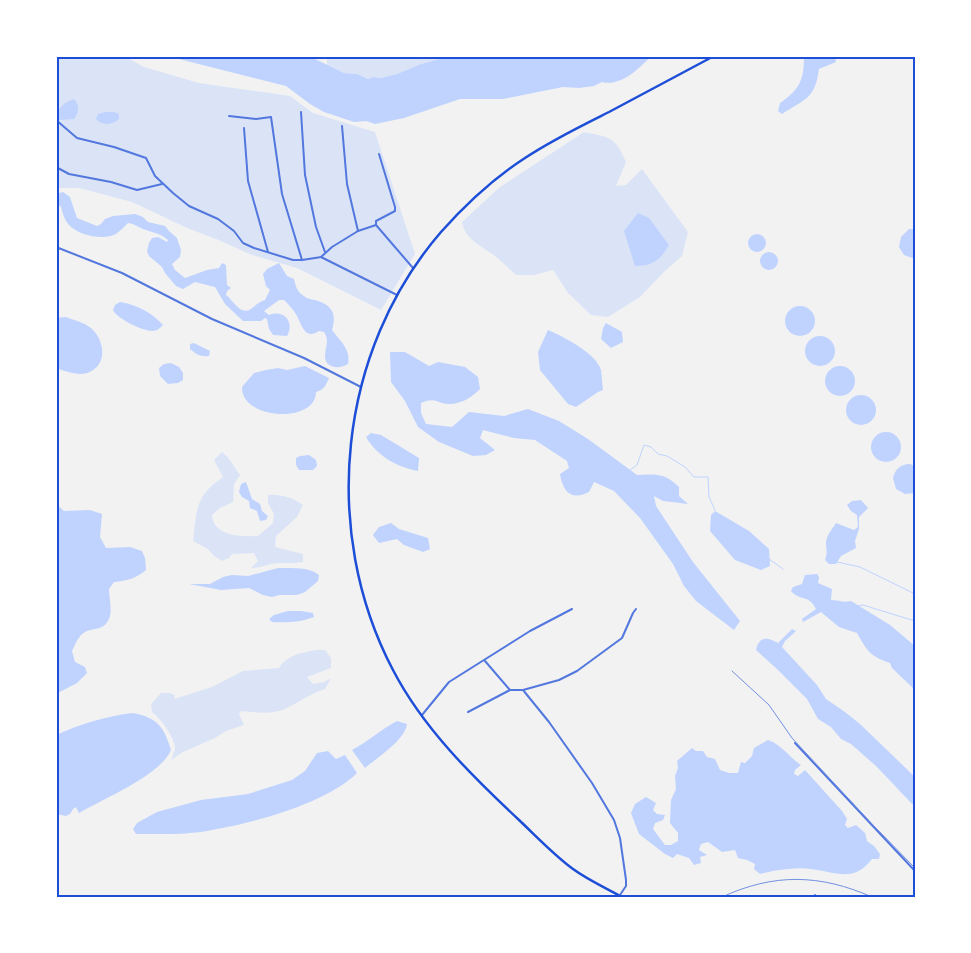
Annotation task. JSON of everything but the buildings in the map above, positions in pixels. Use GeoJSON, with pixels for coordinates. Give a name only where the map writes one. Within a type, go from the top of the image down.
{"type":"FeatureCollection","features":[{"type":"Feature","properties":{"kind":"main road"},"geometry":{"type":"LineString","coordinates":[[621,896],[577,872],[498,800],[459,761],[422,716],[403,688],[385,654],[372,623],[356,565],[350,523],[348,470],[350,441],[360,387],[373,349],[397,295],[440,233],[465,206],[525,158],[566,134],[714,56]]}},
{"type":"Feature","properties":{"kind":"street"},"geometry":{"type":"LineString","coordinates":[[301,112],[305,175],[316,227],[325,252]]}},
{"type":"Feature","properties":{"kind":"street"},"geometry":{"type":"LineString","coordinates":[[229,116],[256,119],[271,117],[282,194],[302,260]]}},
{"type":"Feature","properties":{"kind":"street"},"geometry":{"type":"LineString","coordinates":[[56,120],[77,138],[114,147],[146,158],[155,176],[163,184],[190,206],[218,219],[234,231],[243,243],[254,248],[293,260],[302,260],[320,256],[358,231],[376,225]]}},
{"type":"Feature","properties":{"kind":"street"},"geometry":{"type":"LineString","coordinates":[[342,126],[347,184],[358,231]]}},
{"type":"Feature","properties":{"kind":"street"},"geometry":{"type":"LineString","coordinates":[[244,128],[248,181],[268,252]]}},
{"type":"Feature","properties":{"kind":"street"},"geometry":{"type":"LineString","coordinates":[[376,225],[376,221],[395,211],[379,154]]}},
{"type":"Feature","properties":{"kind":"street"},"geometry":{"type":"LineString","coordinates":[[56,168],[69,174],[111,182],[137,190],[163,184]]}},
{"type":"Feature","properties":{"kind":"street"},"geometry":{"type":"LineString","coordinates":[[376,225],[414,268]]}},
{"type":"Feature","properties":{"kind":"street"},"geometry":{"type":"LineString","coordinates":[[56,247],[122,273],[212,319],[304,358],[360,387]]}},
{"type":"Feature","properties":{"kind":"street"},"geometry":{"type":"LineString","coordinates":[[320,256],[397,295]]}},
{"type":"Feature","properties":{"kind":"street"},"geometry":{"type":"LineString","coordinates":[[422,716],[449,682],[530,631],[572,609]]}},
{"type":"Feature","properties":{"kind":"street"},"geometry":{"type":"LineString","coordinates":[[468,712],[510,690],[523,690],[559,680],[571,674],[622,638],[636,609]]}},
{"type":"Feature","properties":{"kind":"street"},"geometry":{"type":"LineString","coordinates":[[485,661],[510,690]]}},
{"type":"Feature","properties":{"kind":"street"},"geometry":{"type":"LineString","coordinates":[[523,690],[550,722],[616,824],[626,880],[626,886],[621,896]]}},
{"type":"Feature","properties":{"kind":"street"},"geometry":{"type":"LineString","coordinates":[[794,743],[915,871]]}},
{"type":"Feature","properties":{"kind":"shaded area"},"geometry":{"type":"Polygon","coordinates":[[[56,56],[124,56],[144,67],[199,83],[290,96],[313,113],[375,132],[415,254],[381,310],[297,268],[252,255],[187,228],[132,202],[79,188],[56,188],[56,56]]]}},
{"type":"Feature","properties":{"kind":"shaded area"},"geometry":{"type":"Polygon","coordinates":[[[327,56],[414,56],[416,58],[420,56],[451,56],[421,64],[397,74],[368,79],[357,74],[344,73],[327,65],[327,56]]]}},
{"type":"Feature","properties":{"kind":"shaded area"},"geometry":{"type":"Polygon","coordinates":[[[584,132],[610,139],[622,153],[626,162],[616,186],[626,185],[642,169],[688,232],[682,256],[640,297],[608,317],[591,315],[568,293],[553,270],[534,275],[516,275],[495,256],[470,238],[462,222],[500,187],[584,132]]]}},
{"type":"Feature","properties":{"kind":"shaded area"},"geometry":{"type":"Polygon","coordinates":[[[222,452],[240,475],[234,484],[233,502],[220,508],[212,515],[217,527],[229,534],[258,536],[273,523],[274,514],[268,503],[268,495],[291,498],[303,505],[297,517],[276,536],[275,547],[303,554],[303,562],[275,563],[251,568],[258,561],[254,553],[232,554],[229,558],[222,561],[208,549],[193,541],[197,512],[202,497],[223,477],[214,460],[222,452]]]}},
{"type":"Feature","properties":{"kind":"shaded area"},"geometry":{"type":"Polygon","coordinates":[[[316,650],[325,650],[331,658],[331,668],[307,677],[313,684],[324,682],[331,678],[325,689],[280,711],[263,713],[241,711],[239,714],[244,725],[226,731],[171,760],[175,748],[174,743],[163,723],[152,712],[151,704],[161,693],[175,695],[174,699],[212,687],[243,671],[279,668],[290,657],[316,650]]]}},
{"type":"Feature","properties":{"kind":"water"},"geometry":{"type":"Polygon","coordinates":[[[167,56],[309,56],[344,73],[357,74],[368,79],[397,74],[421,64],[451,56],[651,56],[629,76],[616,82],[602,82],[594,86],[579,88],[563,87],[503,99],[460,99],[404,118],[375,124],[366,121],[354,122],[324,112],[286,86],[167,56]]]}},
{"type":"Feature","properties":{"kind":"water"},"geometry":{"type":"Polygon","coordinates":[[[804,56],[835,56],[836,62],[819,69],[815,87],[808,97],[782,114],[778,111],[780,103],[792,93],[802,78],[804,56]]]}},
{"type":"Feature","properties":{"kind":"water"},"geometry":{"type":"Polygon","coordinates":[[[74,99],[78,109],[74,119],[59,120],[56,117],[60,108],[68,101],[74,99]]]}},
{"type":"Feature","properties":{"kind":"water"},"geometry":{"type":"Polygon","coordinates":[[[105,112],[119,114],[119,119],[114,123],[101,123],[96,119],[98,114],[105,112]]]}},
{"type":"Feature","properties":{"kind":"water"},"geometry":{"type":"Polygon","coordinates":[[[63,192],[70,197],[77,218],[97,226],[105,219],[113,216],[135,214],[143,217],[148,222],[165,226],[177,238],[181,250],[180,257],[172,264],[175,270],[185,278],[219,268],[222,263],[226,265],[227,285],[231,288],[227,291],[226,295],[237,307],[244,311],[265,300],[270,290],[266,286],[263,274],[267,269],[279,263],[287,276],[294,279],[300,293],[306,298],[326,304],[332,310],[334,319],[332,330],[348,354],[348,364],[334,367],[328,364],[325,357],[327,341],[324,332],[307,333],[284,300],[279,300],[264,311],[269,315],[279,314],[287,318],[290,326],[287,336],[273,335],[265,318],[261,321],[243,321],[225,304],[215,287],[195,282],[183,289],[176,286],[162,267],[149,256],[147,251],[152,238],[158,237],[167,242],[168,240],[160,235],[128,223],[116,234],[104,237],[91,236],[73,229],[66,221],[61,207],[56,204],[56,194],[63,192]]]}},
{"type":"Feature","properties":{"kind":"water"},"geometry":{"type":"Polygon","coordinates":[[[638,213],[649,218],[669,245],[655,261],[647,265],[635,266],[624,231],[638,213]]]}},
{"type":"Feature","properties":{"kind":"water"},"geometry":{"type":"Polygon","coordinates":[[[909,229],[915,229],[915,259],[904,255],[899,247],[901,237],[909,229]]]}},
{"type":"Feature","properties":{"kind":"water"},"geometry":{"type":"Polygon","coordinates":[[[753,234],[761,234],[766,239],[764,250],[753,252],[748,247],[748,239],[753,234]]]}},
{"type":"Feature","properties":{"kind":"water"},"geometry":{"type":"Polygon","coordinates":[[[765,252],[773,252],[778,257],[776,268],[765,270],[760,265],[760,257],[765,252]]]}},
{"type":"Feature","properties":{"kind":"water"},"geometry":{"type":"Polygon","coordinates":[[[120,302],[143,310],[154,316],[163,325],[157,330],[152,331],[131,324],[113,310],[115,305],[120,302]]]}},
{"type":"Feature","properties":{"kind":"water"},"geometry":{"type":"Polygon","coordinates":[[[800,306],[811,310],[815,321],[811,332],[800,336],[789,332],[785,321],[789,310],[800,306]]]}},
{"type":"Feature","properties":{"kind":"water"},"geometry":{"type":"Polygon","coordinates":[[[66,317],[91,328],[101,343],[101,361],[98,366],[87,373],[76,374],[56,368],[56,318],[66,317]]]}},
{"type":"Feature","properties":{"kind":"water"},"geometry":{"type":"Polygon","coordinates":[[[606,323],[622,332],[623,342],[611,348],[601,339],[606,323]]]}},
{"type":"Feature","properties":{"kind":"water"},"geometry":{"type":"Polygon","coordinates":[[[548,330],[570,341],[586,352],[598,364],[601,370],[603,390],[576,407],[568,404],[540,370],[538,352],[548,330]]]}},
{"type":"Feature","properties":{"kind":"water"},"geometry":{"type":"Polygon","coordinates":[[[820,336],[831,340],[835,351],[831,362],[820,366],[809,362],[805,351],[809,340],[820,336]]]}},
{"type":"Feature","properties":{"kind":"water"},"geometry":{"type":"Polygon","coordinates":[[[194,343],[210,351],[209,356],[198,355],[190,349],[190,344],[194,343]]]}},
{"type":"Feature","properties":{"kind":"water"},"geometry":{"type":"Polygon","coordinates":[[[390,352],[405,352],[429,366],[438,362],[465,367],[478,377],[480,389],[463,401],[447,404],[431,400],[421,403],[421,413],[426,424],[452,427],[469,412],[504,416],[528,409],[559,421],[588,439],[637,475],[660,475],[674,482],[679,487],[679,496],[688,504],[663,501],[654,496],[656,506],[693,562],[740,621],[734,630],[696,601],[684,586],[673,564],[640,518],[614,491],[594,482],[589,492],[583,495],[577,496],[569,493],[563,486],[560,474],[569,468],[567,461],[535,440],[514,438],[483,430],[480,438],[495,450],[486,455],[473,456],[439,442],[418,427],[405,401],[391,382],[390,352]]]}},
{"type":"Feature","properties":{"kind":"water"},"geometry":{"type":"Polygon","coordinates":[[[171,363],[179,367],[183,373],[183,380],[178,383],[168,384],[160,376],[159,368],[164,364],[171,363]]]}},
{"type":"Feature","properties":{"kind":"water"},"geometry":{"type":"Polygon","coordinates":[[[305,366],[329,378],[323,389],[316,392],[313,402],[304,409],[292,413],[279,414],[265,412],[253,406],[245,398],[242,387],[254,373],[278,368],[287,370],[305,366]]]}},
{"type":"Feature","properties":{"kind":"water"},"geometry":{"type":"Polygon","coordinates":[[[840,366],[851,370],[855,381],[851,392],[840,396],[829,392],[825,381],[829,370],[840,366]]]}},
{"type":"Feature","properties":{"kind":"water"},"geometry":{"type":"Polygon","coordinates":[[[861,395],[872,399],[876,410],[872,421],[861,425],[850,421],[846,410],[850,399],[861,395]]]}},
{"type":"Feature","properties":{"kind":"water"},"geometry":{"type":"Polygon","coordinates":[[[886,432],[897,436],[901,447],[897,458],[886,462],[875,458],[871,447],[875,436],[886,432]]]}},
{"type":"Feature","properties":{"kind":"water"},"geometry":{"type":"Polygon","coordinates":[[[371,433],[381,435],[419,458],[418,471],[388,460],[376,450],[366,437],[371,433]]]}},
{"type":"Feature","properties":{"kind":"water"},"geometry":{"type":"Polygon","coordinates":[[[309,455],[316,460],[317,466],[313,470],[299,470],[296,465],[296,458],[309,455]]]}},
{"type":"Feature","properties":{"kind":"water"},"geometry":{"type":"Polygon","coordinates":[[[910,464],[915,466],[915,493],[905,494],[896,489],[893,478],[899,468],[910,464]]]}},
{"type":"Feature","properties":{"kind":"water"},"geometry":{"type":"Polygon","coordinates":[[[246,482],[252,499],[260,504],[262,511],[268,516],[266,520],[260,521],[257,511],[250,508],[249,501],[242,497],[239,492],[241,484],[246,482]]]}},
{"type":"Feature","properties":{"kind":"water"},"geometry":{"type":"Polygon","coordinates":[[[861,500],[868,508],[859,517],[859,529],[855,541],[856,548],[841,556],[836,564],[829,564],[825,560],[828,535],[836,523],[854,530],[858,527],[857,515],[847,505],[852,501],[861,500]]]}},
{"type":"Feature","properties":{"kind":"water"},"geometry":{"type":"Polygon","coordinates":[[[56,504],[64,511],[90,510],[102,514],[100,537],[106,548],[130,547],[142,551],[146,570],[132,579],[114,582],[109,589],[111,610],[108,621],[102,627],[83,634],[72,651],[75,662],[85,667],[87,673],[77,683],[56,694],[56,504]]]}},
{"type":"Feature","properties":{"kind":"water"},"geometry":{"type":"Polygon","coordinates":[[[715,511],[749,531],[769,549],[770,566],[761,570],[735,560],[710,531],[711,515],[715,511]]]}},
{"type":"Feature","properties":{"kind":"water"},"geometry":{"type":"Polygon","coordinates":[[[391,523],[399,529],[428,538],[430,549],[423,552],[404,545],[397,539],[379,543],[373,535],[379,527],[391,523]]]}},
{"type":"Feature","properties":{"kind":"water"},"geometry":{"type":"Polygon","coordinates":[[[278,568],[300,568],[315,572],[319,575],[318,581],[305,592],[297,595],[272,597],[249,588],[221,590],[189,584],[210,584],[223,577],[232,575],[248,576],[278,568]]]}},
{"type":"Feature","properties":{"kind":"water"},"geometry":{"type":"Polygon","coordinates":[[[817,574],[819,577],[818,583],[832,589],[831,600],[851,601],[890,625],[915,646],[915,690],[892,668],[890,663],[870,652],[857,633],[839,627],[821,612],[803,622],[802,619],[816,609],[810,601],[797,596],[791,591],[793,587],[802,584],[805,575],[817,574]]]}},
{"type":"Feature","properties":{"kind":"water"},"geometry":{"type":"Polygon","coordinates":[[[288,611],[313,613],[314,617],[288,622],[272,622],[269,619],[274,615],[288,611]]]}},
{"type":"Feature","properties":{"kind":"water"},"geometry":{"type":"Polygon","coordinates":[[[792,629],[796,631],[785,641],[782,647],[817,685],[826,699],[860,724],[915,777],[915,807],[876,766],[851,744],[841,739],[831,727],[818,719],[807,699],[756,650],[761,640],[767,639],[778,643],[792,629]]]}},
{"type":"Feature","properties":{"kind":"water"},"geometry":{"type":"Polygon","coordinates":[[[133,713],[154,721],[166,735],[171,750],[165,759],[156,768],[130,786],[79,813],[76,807],[66,816],[56,814],[56,735],[94,721],[133,713]]]}},
{"type":"Feature","properties":{"kind":"water"},"geometry":{"type":"Polygon","coordinates":[[[397,721],[407,724],[401,736],[390,748],[365,768],[352,750],[397,721]]]}},
{"type":"Feature","properties":{"kind":"water"},"geometry":{"type":"Polygon","coordinates":[[[768,740],[801,765],[795,770],[794,774],[798,776],[805,770],[842,811],[847,819],[845,825],[848,828],[856,825],[865,833],[867,841],[880,854],[879,859],[872,859],[858,871],[851,874],[799,868],[760,874],[754,869],[755,864],[738,858],[735,850],[722,852],[708,842],[701,844],[699,850],[707,855],[700,857],[701,863],[694,865],[689,858],[677,854],[673,858],[665,854],[639,834],[631,813],[635,804],[646,797],[656,803],[653,810],[657,814],[665,815],[663,820],[655,823],[653,829],[665,845],[671,845],[678,841],[678,833],[670,823],[671,800],[676,789],[677,761],[692,748],[696,751],[703,751],[707,757],[715,759],[720,770],[738,773],[741,762],[745,763],[752,756],[754,748],[768,740]]]}},
{"type":"Feature","properties":{"kind":"water"},"geometry":{"type":"Polygon","coordinates":[[[328,751],[336,759],[345,755],[357,773],[328,794],[289,810],[229,827],[203,832],[136,834],[133,829],[137,823],[157,812],[201,800],[248,794],[292,780],[305,771],[317,753],[328,751]]]}},
{"type":"Feature","properties":{"kind":"waterway"},"geometry":{"type":"LineString","coordinates":[[630,470],[637,465],[644,445],[651,447],[658,454],[667,456],[685,467],[694,477],[708,477],[709,497],[715,510]]}},
{"type":"Feature","properties":{"kind":"waterway"},"geometry":{"type":"LineString","coordinates":[[769,559],[783,569]]}},
{"type":"Feature","properties":{"kind":"waterway"},"geometry":{"type":"LineString","coordinates":[[837,562],[860,567],[915,594]]}},
{"type":"Feature","properties":{"kind":"waterway"},"geometry":{"type":"LineString","coordinates":[[858,606],[863,605],[915,621]]}},
{"type":"Feature","properties":{"kind":"railway"},"geometry":{"type":"LineString","coordinates":[[732,671],[769,705],[792,738],[915,868]]}},
{"type":"Feature","properties":{"kind":"railway"},"geometry":{"type":"LineString","coordinates":[[722,897],[760,884],[797,879],[834,884],[872,897]]}}]}
